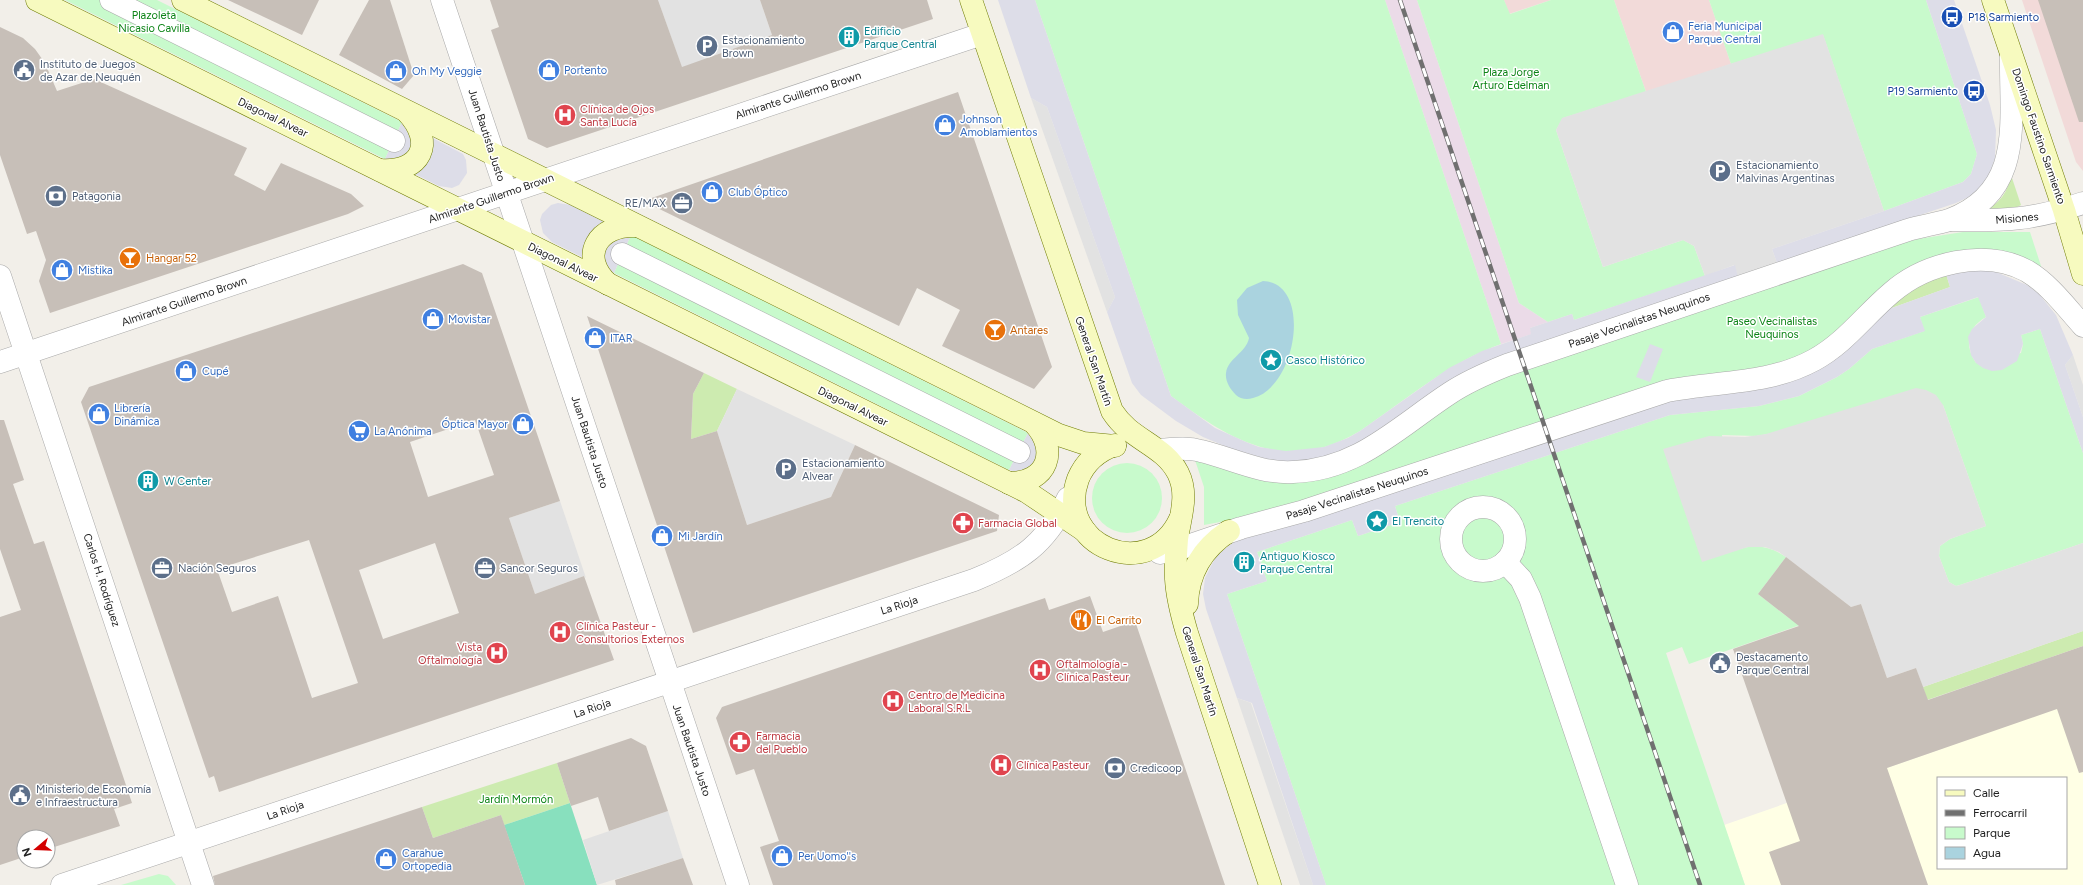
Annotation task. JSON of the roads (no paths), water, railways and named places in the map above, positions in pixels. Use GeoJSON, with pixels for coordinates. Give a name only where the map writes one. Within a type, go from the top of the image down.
{"type":"FeatureCollection","features":[{"type":"Feature","properties":{"kind":"main road","name":"Diagonal Alvear"},"geometry":{"type":"LineString","coordinates":[[37,0],[1027,492],[1061,514],[1085,531],[1096,542],[1109,550],[1124,554],[1139,553],[1154,548],[1167,538],[1177,526],[1183,511]]}},
{"type":"Feature","properties":{"kind":"main road","name":"Diagonal Alvear"},"geometry":{"type":"LineString","coordinates":[[183,0],[1034,423],[1071,440],[1094,445],[1153,447]]}},
{"type":"Feature","properties":{"kind":"main road","name":"General San Martín"},"geometry":{"type":"LineString","coordinates":[[971,0],[1108,401],[1118,420],[1131,433],[1168,458],[1181,479],[1184,494],[1183,511],[1176,550],[1176,586],[1187,633],[1270,885]]}},
{"type":"Feature","properties":{"kind":"main road","name":"Domingo Faustino Sarmiento"},"geometry":{"type":"LineString","coordinates":[[1993,0],[2011,54],[2073,207],[2083,274]]}},
{"type":"Feature","properties":{"kind":"main road"},"geometry":{"type":"LineString","coordinates":[[380,170],[394,171],[410,166],[417,159],[421,150],[421,131],[414,118],[408,112]]}},
{"type":"Feature","properties":{"kind":"main road"},"geometry":{"type":"LineString","coordinates":[[608,284],[595,268],[594,250],[597,241],[608,230],[625,225],[636,226]]}},
{"type":"Feature","properties":{"kind":"main road"},"geometry":{"type":"LineString","coordinates":[[1009,483],[1019,483],[1036,477],[1046,462],[1048,446],[1041,431],[1034,423]]}},
{"type":"Feature","properties":{"kind":"main road","name":"Diagonal Alvear"},"geometry":{"type":"LineString","coordinates":[[1085,531],[1078,518],[1074,503],[1075,488],[1080,474],[1094,456],[1115,446]]}},
{"type":"Feature","properties":{"kind":"main road"},"geometry":{"type":"LineString","coordinates":[[1187,633],[1187,600],[1191,576],[1207,550],[1229,531]]}},
{"type":"Feature","properties":{"kind":"street"},"geometry":{"type":"LineString","coordinates":[[111,0],[394,141]]}},
{"type":"Feature","properties":{"kind":"street","name":"Juan Bautista Justo"},"geometry":{"type":"LineString","coordinates":[[442,0],[738,885]]}},
{"type":"Feature","properties":{"kind":"street","name":"Almirante Guillermo Brown"},"geometry":{"type":"LineString","coordinates":[[0,362],[982,34]]}},
{"type":"Feature","properties":{"kind":"street","name":"Pasaje Vecinalistas Neuquinos"},"geometry":{"type":"LineString","coordinates":[[1153,447],[1201,450],[1277,472],[1326,468],[1361,455],[1465,384],[1507,365],[1908,230],[1948,220],[1983,201],[1998,183],[2003,171],[2009,147],[2011,54]]}},
{"type":"Feature","properties":{"kind":"street","name":"Misiones"},"geometry":{"type":"LineString","coordinates":[[1948,220],[2024,219],[2073,207]]}},
{"type":"Feature","properties":{"kind":"street"},"geometry":{"type":"LineString","coordinates":[[622,254],[1019,452]]}},
{"type":"Feature","properties":{"kind":"street","name":"Pasaje Vecinalistas Neuquinos"},"geometry":{"type":"LineString","coordinates":[[1139,553],[1176,550],[1229,531],[1304,511],[1667,391],[1700,384],[1751,380],[1788,371],[1814,360],[1839,344],[1899,286],[1920,274],[1940,266],[1961,262],[1984,261],[2018,267],[2045,284],[2083,326]]}},
{"type":"Feature","properties":{"kind":"street","name":"Carlos H. Rodríguez"},"geometry":{"type":"LineString","coordinates":[[0,276],[203,885]]}},
{"type":"Feature","properties":{"kind":"street","name":"La Rioja"},"geometry":{"type":"LineString","coordinates":[[62,885],[974,580],[1016,561],[1039,544],[1061,514],[1080,474]]}},
{"type":"Feature","properties":{"kind":"street"},"geometry":{"type":"LineString","coordinates":[[1505,562],[1520,579],[1530,598],[1627,885]]}},
{"type":"Feature","properties":{"kind":"water"},"geometry":{"type":"Polygon","coordinates":[[[1263,281],[1279,286],[1289,299],[1293,316],[1293,336],[1289,357],[1280,375],[1268,390],[1253,398],[1244,399],[1238,396],[1228,385],[1226,376],[1227,368],[1230,363],[1244,348],[1249,338],[1238,315],[1237,300],[1247,288],[1263,281]]]}},
{"type":"Feature","properties":{"kind":"railway"},"geometry":{"type":"LineString","coordinates":[[1400,0],[1700,885]]}},
{"type":"Feature","properties":{"kind":"place","name":"P18 Sarmiento"},"geometry":{"type":"Point","coordinates":[1952,17]}},
{"type":"Feature","properties":{"kind":"place","name":"Feria Municipal Parque Central"},"geometry":{"type":"Point","coordinates":[1673,32]}},
{"type":"Feature","properties":{"kind":"place","name":"Edificio Parque Central"},"geometry":{"type":"Point","coordinates":[849,37]}},
{"type":"Feature","properties":{"kind":"place","name":"Estacionamiento Brown"},"geometry":{"type":"Point","coordinates":[707,46]}},
{"type":"Feature","properties":{"kind":"place","name":"Instituto de Juegos de Azar de Neuquén"},"geometry":{"type":"Point","coordinates":[24,70]}},
{"type":"Feature","properties":{"kind":"place","name":"Portento"},"geometry":{"type":"Point","coordinates":[549,70]}},
{"type":"Feature","properties":{"kind":"place","name":"Oh My Veggie"},"geometry":{"type":"Point","coordinates":[396,71]}},
{"type":"Feature","properties":{"kind":"place","name":"P19 Sarmiento"},"geometry":{"type":"Point","coordinates":[1974,91]}},
{"type":"Feature","properties":{"kind":"place","name":"Clínica de Ojos Santa Lucía"},"geometry":{"type":"Point","coordinates":[565,115]}},
{"type":"Feature","properties":{"kind":"place","name":"Johnson Amoblamientos"},"geometry":{"type":"Point","coordinates":[945,125]}},
{"type":"Feature","properties":{"kind":"place","name":"Estacionamiento Malvinas Argentinas"},"geometry":{"type":"Point","coordinates":[1720,171]}},
{"type":"Feature","properties":{"kind":"place","name":"Club Óptico"},"geometry":{"type":"Point","coordinates":[712,192]}},
{"type":"Feature","properties":{"kind":"place","name":"Patagonia"},"geometry":{"type":"Point","coordinates":[56,196]}},
{"type":"Feature","properties":{"kind":"place","name":"RE/MAX"},"geometry":{"type":"Point","coordinates":[682,203]}},
{"type":"Feature","properties":{"kind":"place","name":"Hangar 52"},"geometry":{"type":"Point","coordinates":[130,258]}},
{"type":"Feature","properties":{"kind":"place","name":"Mistika"},"geometry":{"type":"Point","coordinates":[62,270]}},
{"type":"Feature","properties":{"kind":"place","name":"Movistar"},"geometry":{"type":"Point","coordinates":[433,319]}},
{"type":"Feature","properties":{"kind":"place","name":"Antares"},"geometry":{"type":"Point","coordinates":[995,330]}},
{"type":"Feature","properties":{"kind":"place","name":"ITAR"},"geometry":{"type":"Point","coordinates":[595,338]}},
{"type":"Feature","properties":{"kind":"place","name":"Casco Histórico"},"geometry":{"type":"Point","coordinates":[1271,360]}},
{"type":"Feature","properties":{"kind":"place","name":"Cupé"},"geometry":{"type":"Point","coordinates":[186,371]}},
{"type":"Feature","properties":{"kind":"place","name":"Librería Dinámica"},"geometry":{"type":"Point","coordinates":[99,414]}},
{"type":"Feature","properties":{"kind":"place","name":"Óptica Mayor"},"geometry":{"type":"Point","coordinates":[523,424]}},
{"type":"Feature","properties":{"kind":"place","name":"La Anónima"},"geometry":{"type":"Point","coordinates":[359,431]}},
{"type":"Feature","properties":{"kind":"place","name":"Estacionamiento Alvear"},"geometry":{"type":"Point","coordinates":[786,469]}},
{"type":"Feature","properties":{"kind":"place","name":"W Center"},"geometry":{"type":"Point","coordinates":[148,481]}},
{"type":"Feature","properties":{"kind":"place","name":"El Trencito"},"geometry":{"type":"Point","coordinates":[1377,521]}},
{"type":"Feature","properties":{"kind":"place","name":"Farmacia Global"},"geometry":{"type":"Point","coordinates":[963,523]}},
{"type":"Feature","properties":{"kind":"place","name":"Mi Jardín"},"geometry":{"type":"Point","coordinates":[662,536]}},
{"type":"Feature","properties":{"kind":"place","name":"Antiguo Kiosco Parque Central"},"geometry":{"type":"Point","coordinates":[1244,562]}},
{"type":"Feature","properties":{"kind":"place","name":"Nación Seguros"},"geometry":{"type":"Point","coordinates":[162,568]}},
{"type":"Feature","properties":{"kind":"place","name":"Sancor Seguros"},"geometry":{"type":"Point","coordinates":[485,568]}},
{"type":"Feature","properties":{"kind":"place","name":"El Carrito"},"geometry":{"type":"Point","coordinates":[1081,620]}},
{"type":"Feature","properties":{"kind":"place","name":"Clínica Pasteur - Consultorios Externos"},"geometry":{"type":"Point","coordinates":[560,632]}},
{"type":"Feature","properties":{"kind":"place","name":"Vista Oftalmología"},"geometry":{"type":"Point","coordinates":[497,653]}},
{"type":"Feature","properties":{"kind":"place","name":"Destacamento Parque Central"},"geometry":{"type":"Point","coordinates":[1720,663]}},
{"type":"Feature","properties":{"kind":"place","name":"Oftalmología - Clínica Pasteur"},"geometry":{"type":"Point","coordinates":[1040,670]}},
{"type":"Feature","properties":{"kind":"place","name":"Centro de Medicina Laboral S.R.L"},"geometry":{"type":"Point","coordinates":[893,701]}},
{"type":"Feature","properties":{"kind":"place","name":"Farmacia del Pueblo"},"geometry":{"type":"Point","coordinates":[740,742]}},
{"type":"Feature","properties":{"kind":"place","name":"Clínica Pasteur"},"geometry":{"type":"Point","coordinates":[1001,765]}},
{"type":"Feature","properties":{"kind":"place","name":"Credicoop"},"geometry":{"type":"Point","coordinates":[1115,768]}},
{"type":"Feature","properties":{"kind":"place","name":"Ministerio de Economía e Infraestructura"},"geometry":{"type":"Point","coordinates":[20,795]}},
{"type":"Feature","properties":{"kind":"place","name":"Per Uomo''s"},"geometry":{"type":"Point","coordinates":[782,856]}},
{"type":"Feature","properties":{"kind":"place","name":"Carahue Ortopedia"},"geometry":{"type":"Point","coordinates":[386,859]}},
{"type":"Feature","properties":{"kind":"park label","name":"Plazoleta Nicasio Cavilla"},"geometry":{"type":"Point","coordinates":[154,21]}},
{"type":"Feature","properties":{"kind":"park label","name":"Plaza Jorge Arturo Edelman"},"geometry":{"type":"Point","coordinates":[1511,78]}},
{"type":"Feature","properties":{"kind":"park label","name":"Paseo Vecinalistas Neuquinos"},"geometry":{"type":"Point","coordinates":[1772,327]}},
{"type":"Feature","properties":{"kind":"park label","name":"Jardín Mormón"},"geometry":{"type":"Point","coordinates":[516,799]}}]}
